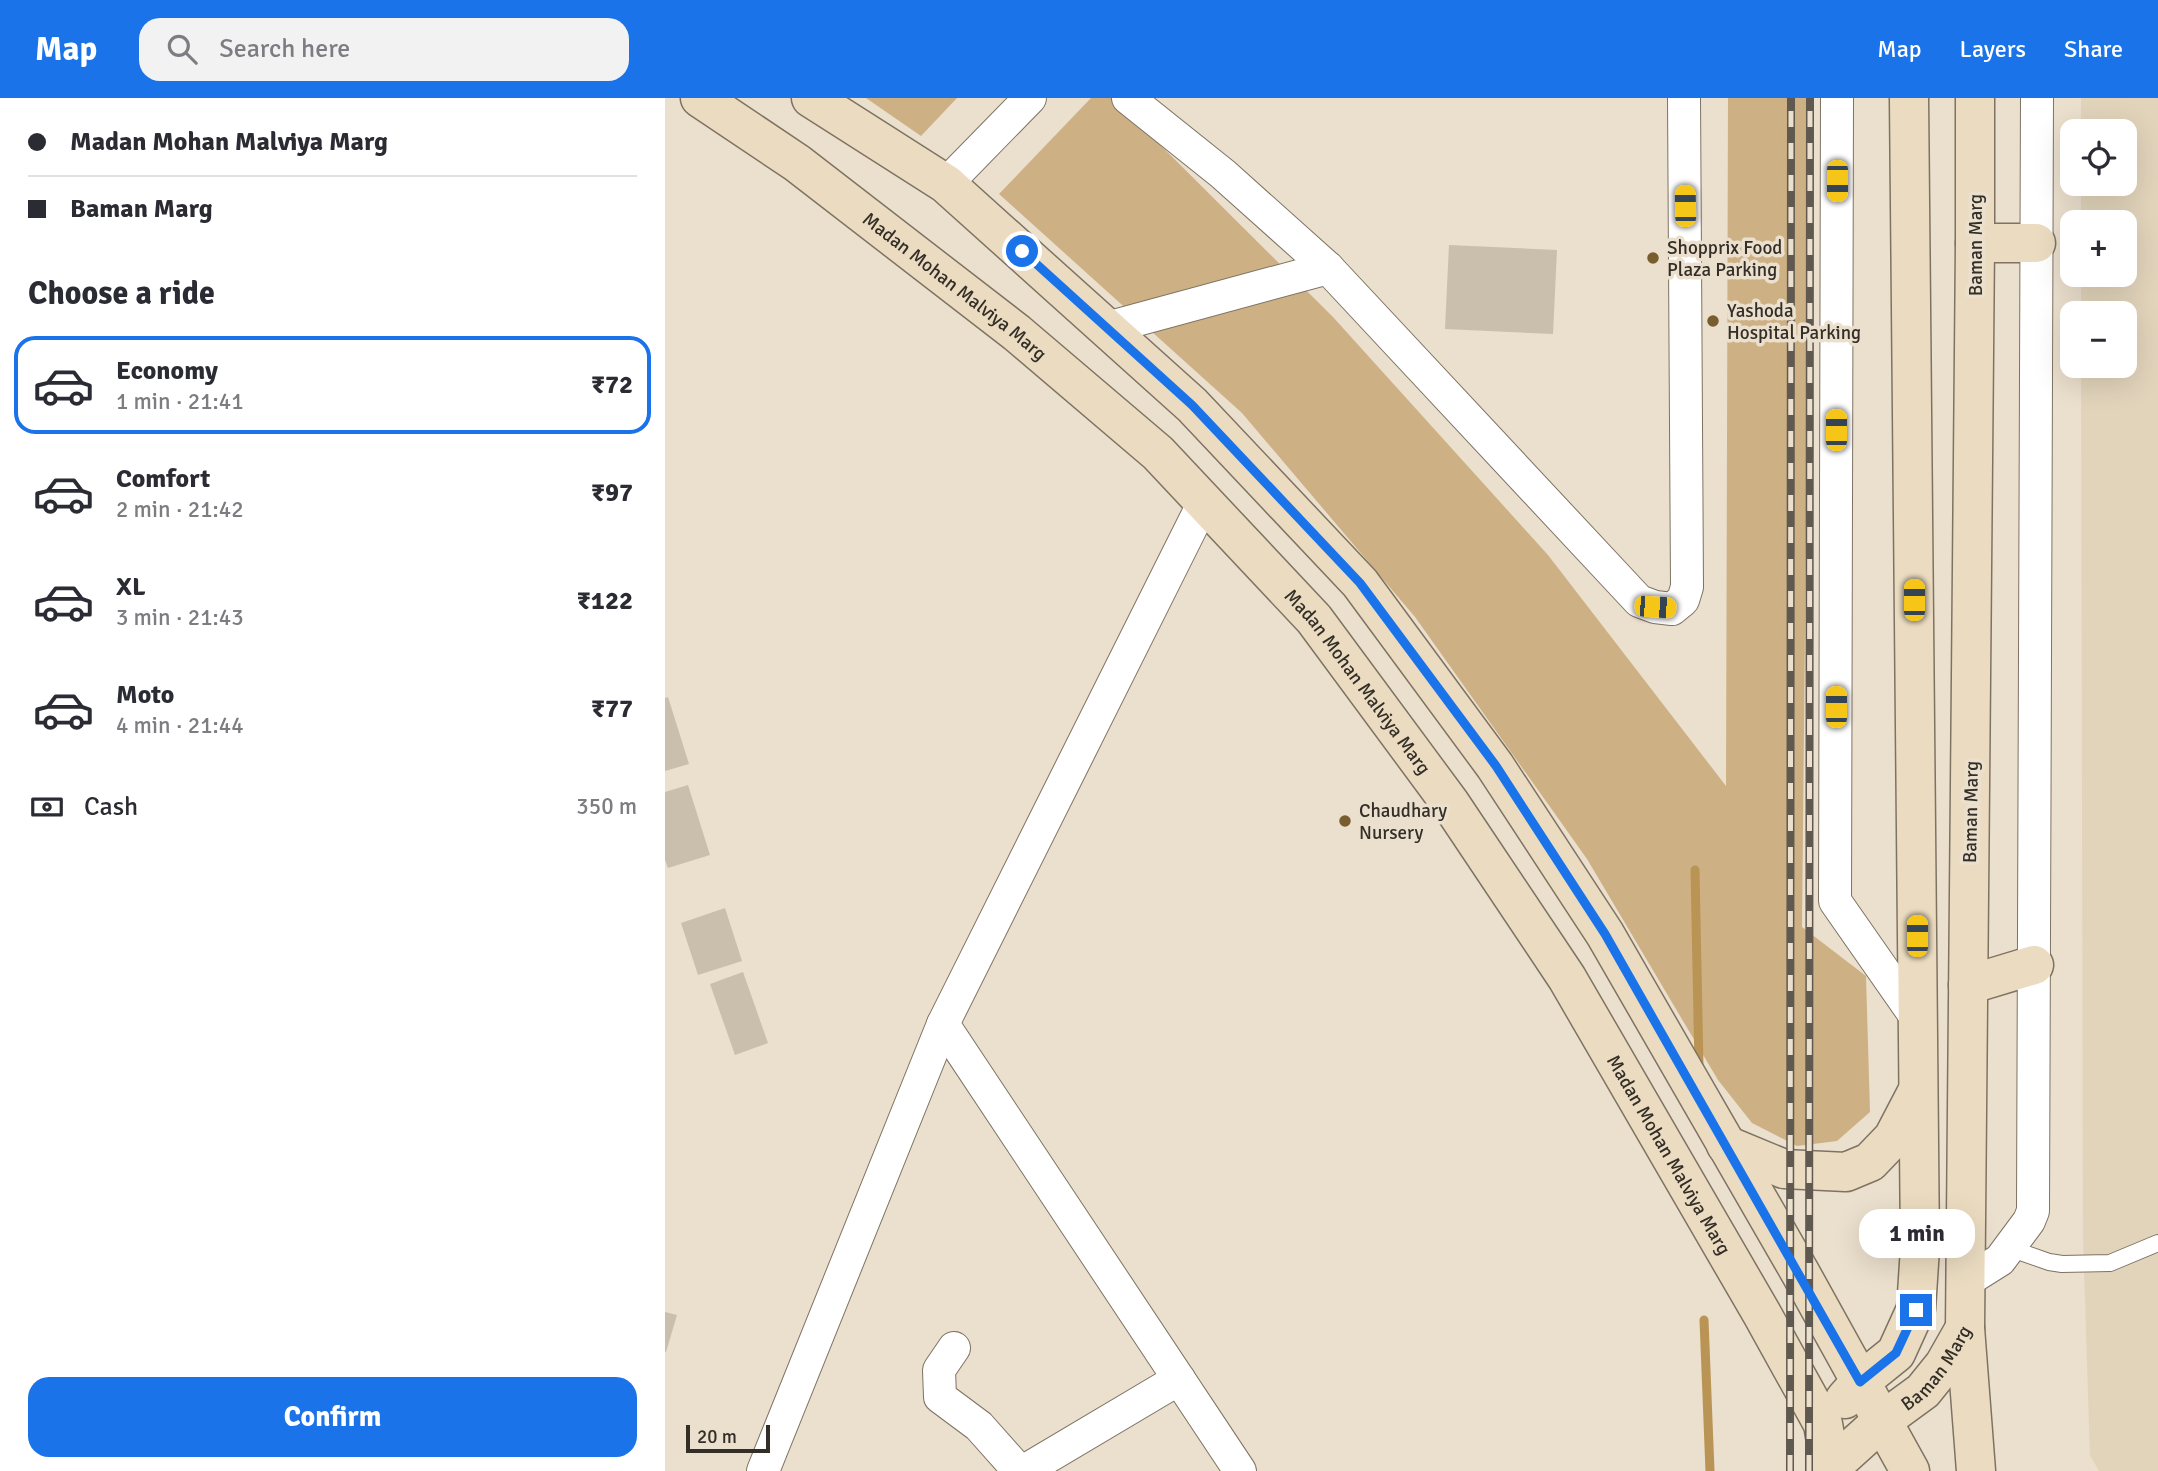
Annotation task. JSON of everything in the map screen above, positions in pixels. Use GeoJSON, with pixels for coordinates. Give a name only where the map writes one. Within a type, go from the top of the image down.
{"type":"FeatureCollection","features":[{"type":"Feature","properties":{"kind":"main road","name":"Madan Mohan Malviya Marg"},"geometry":{"type":"LineString","coordinates":[[700,98],[797,163],[1017,333],[1158,453],[1314,619],[1450,803],[1567,978],[1823,1424],[1830,1469]]}},
{"type":"Feature","properties":{"kind":"main road"},"geometry":{"type":"LineString","coordinates":[[811,98],[946,184],[1192,405],[1360,583],[1496,766],[1605,934],[1910,1471]]}},
{"type":"Feature","properties":{"kind":"main road","name":"Baman Marg"},"geometry":{"type":"LineString","coordinates":[[1830,1469],[1882,1420],[1923,1391],[1944,1366],[1965,1328],[1975,98]]}},
{"type":"Feature","properties":{"kind":"main road","name":"Baman Marg"},"geometry":{"type":"LineString","coordinates":[[1823,1424],[1860,1382],[1896,1353],[1916,1310],[1920,1248],[1917,107]]}},
{"type":"Feature","properties":{"kind":"main road"},"geometry":{"type":"LineString","coordinates":[[1975,243],[2036,243]]}},
{"type":"Feature","properties":{"kind":"main road"},"geometry":{"type":"LineString","coordinates":[[1968,985],[2034,965]]}},
{"type":"Feature","properties":{"kind":"main road"},"geometry":{"type":"LineString","coordinates":[[1726,1145],[1784,1169],[1846,1172],[1870,1162],[1893,1138],[1919,1089]]}},
{"type":"Feature","properties":{"kind":"main road"},"geometry":{"type":"LineString","coordinates":[[1965,1328],[1976,1471]]}},
{"type":"Feature","properties":{"kind":"street"},"geometry":{"type":"LineString","coordinates":[[946,184],[1030,98]]}},
{"type":"Feature","properties":{"kind":"street"},"geometry":{"type":"LineString","coordinates":[[1128,98],[1223,174],[1328,268],[1639,601],[1672,609],[1683,600],[1687,587],[1684,98]]}},
{"type":"Feature","properties":{"kind":"street"},"geometry":{"type":"LineString","coordinates":[[1837,98],[1835,901],[1918,1020]]}},
{"type":"Feature","properties":{"kind":"street"},"geometry":{"type":"LineString","coordinates":[[1965,1282],[2000,1260],[2029,1221],[2033,1211],[2037,98]]}},
{"type":"Feature","properties":{"kind":"street"},"geometry":{"type":"LineString","coordinates":[[1107,328],[1328,268]]}},
{"type":"Feature","properties":{"kind":"street"},"geometry":{"type":"LineString","coordinates":[[763,1471],[943,1024],[1204,502]]}},
{"type":"Feature","properties":{"kind":"street"},"geometry":{"type":"LineString","coordinates":[[943,1024],[1240,1471]]}},
{"type":"Feature","properties":{"kind":"street"},"geometry":{"type":"LineString","coordinates":[[954,1348],[939,1370],[940,1397],[979,1426],[1022,1471],[1179,1379]]}},
{"type":"Feature","properties":{"kind":"lane"},"geometry":{"type":"LineString","coordinates":[[2009,1248],[2062,1264],[2110,1263],[2158,1243]]}},
{"type":"Feature","properties":{"kind":"shaded area"},"geometry":{"type":"Polygon","coordinates":[[[866,98],[957,98],[921,136],[866,98]]]}},
{"type":"Feature","properties":{"kind":"shaded area"},"geometry":{"type":"Polygon","coordinates":[[[1091,98],[1113,98],[1333,317],[1548,555],[1726,786],[1728,98],[1813,98],[1802,927],[1866,976],[1870,1112],[1837,1141],[1797,1146],[1752,1123],[1718,1080],[1587,859],[1415,617],[1242,413],[999,194],[1091,98]]]}},
{"type":"Feature","properties":{"kind":"shaded area"},"geometry":{"type":"Polygon","coordinates":[[[2081,98],[2158,98],[2158,1471],[2099,1471],[2090,1455],[2083,1239],[2081,378],[2137,378],[2137,301],[2081,301],[2081,287],[2137,287],[2137,210],[2081,210],[2081,196],[2137,196],[2137,119],[2081,119],[2081,98]]]}},
{"type":"Feature","properties":{"kind":"building"},"geometry":{"type":"Polygon","coordinates":[[[1449,245],[1557,250],[1553,334],[1445,329],[1449,245]]]}},
{"type":"Feature","properties":{"kind":"building"},"geometry":{"type":"Polygon","coordinates":[[[668,697],[689,764],[665,771],[665,698],[668,697]]]}},
{"type":"Feature","properties":{"kind":"building"},"geometry":{"type":"Polygon","coordinates":[[[688,785],[710,855],[668,868],[665,860],[665,792],[688,785]]]}},
{"type":"Feature","properties":{"kind":"building"},"geometry":{"type":"Polygon","coordinates":[[[725,908],[742,961],[698,975],[681,923],[725,908]]]}},
{"type":"Feature","properties":{"kind":"building"},"geometry":{"type":"Polygon","coordinates":[[[743,972],[768,1043],[735,1055],[710,984],[743,972]]]}},
{"type":"Feature","properties":{"kind":"building"},"geometry":{"type":"Polygon","coordinates":[[[665,1312],[677,1315],[666,1352],[665,1352],[665,1312]]]}},
{"type":"Feature","properties":{"kind":"waterway"},"geometry":{"type":"LineString","coordinates":[[1695,870],[1699,1067]]}},
{"type":"Feature","properties":{"kind":"waterway"},"geometry":{"type":"LineString","coordinates":[[1704,1320],[1710,1471]]}},
{"type":"Feature","properties":{"kind":"railway"},"geometry":{"type":"LineString","coordinates":[[1790,1471],[1791,98]]}},
{"type":"Feature","properties":{"kind":"railway"},"geometry":{"type":"LineString","coordinates":[[1809,1471],[1810,98]]}},
{"type":"Feature","properties":{"kind":"place","name":"Shopprix Food Plaza Parking"},"geometry":{"type":"Point","coordinates":[1653,258]}},
{"type":"Feature","properties":{"kind":"place","name":"Yashoda Hospital Parking"},"geometry":{"type":"Point","coordinates":[1713,321]}},
{"type":"Feature","properties":{"kind":"place","name":"Chaudhary Nursery"},"geometry":{"type":"Point","coordinates":[1345,821]}},
{"type":"Feature","properties":{"kind":"route"},"geometry":{"type":"LineString","coordinates":[[1022,251],[1192,405],[1360,583],[1496,766],[1605,934],[1801,1274],[1860,1382],[1896,1353],[1916,1310]]}}]}
